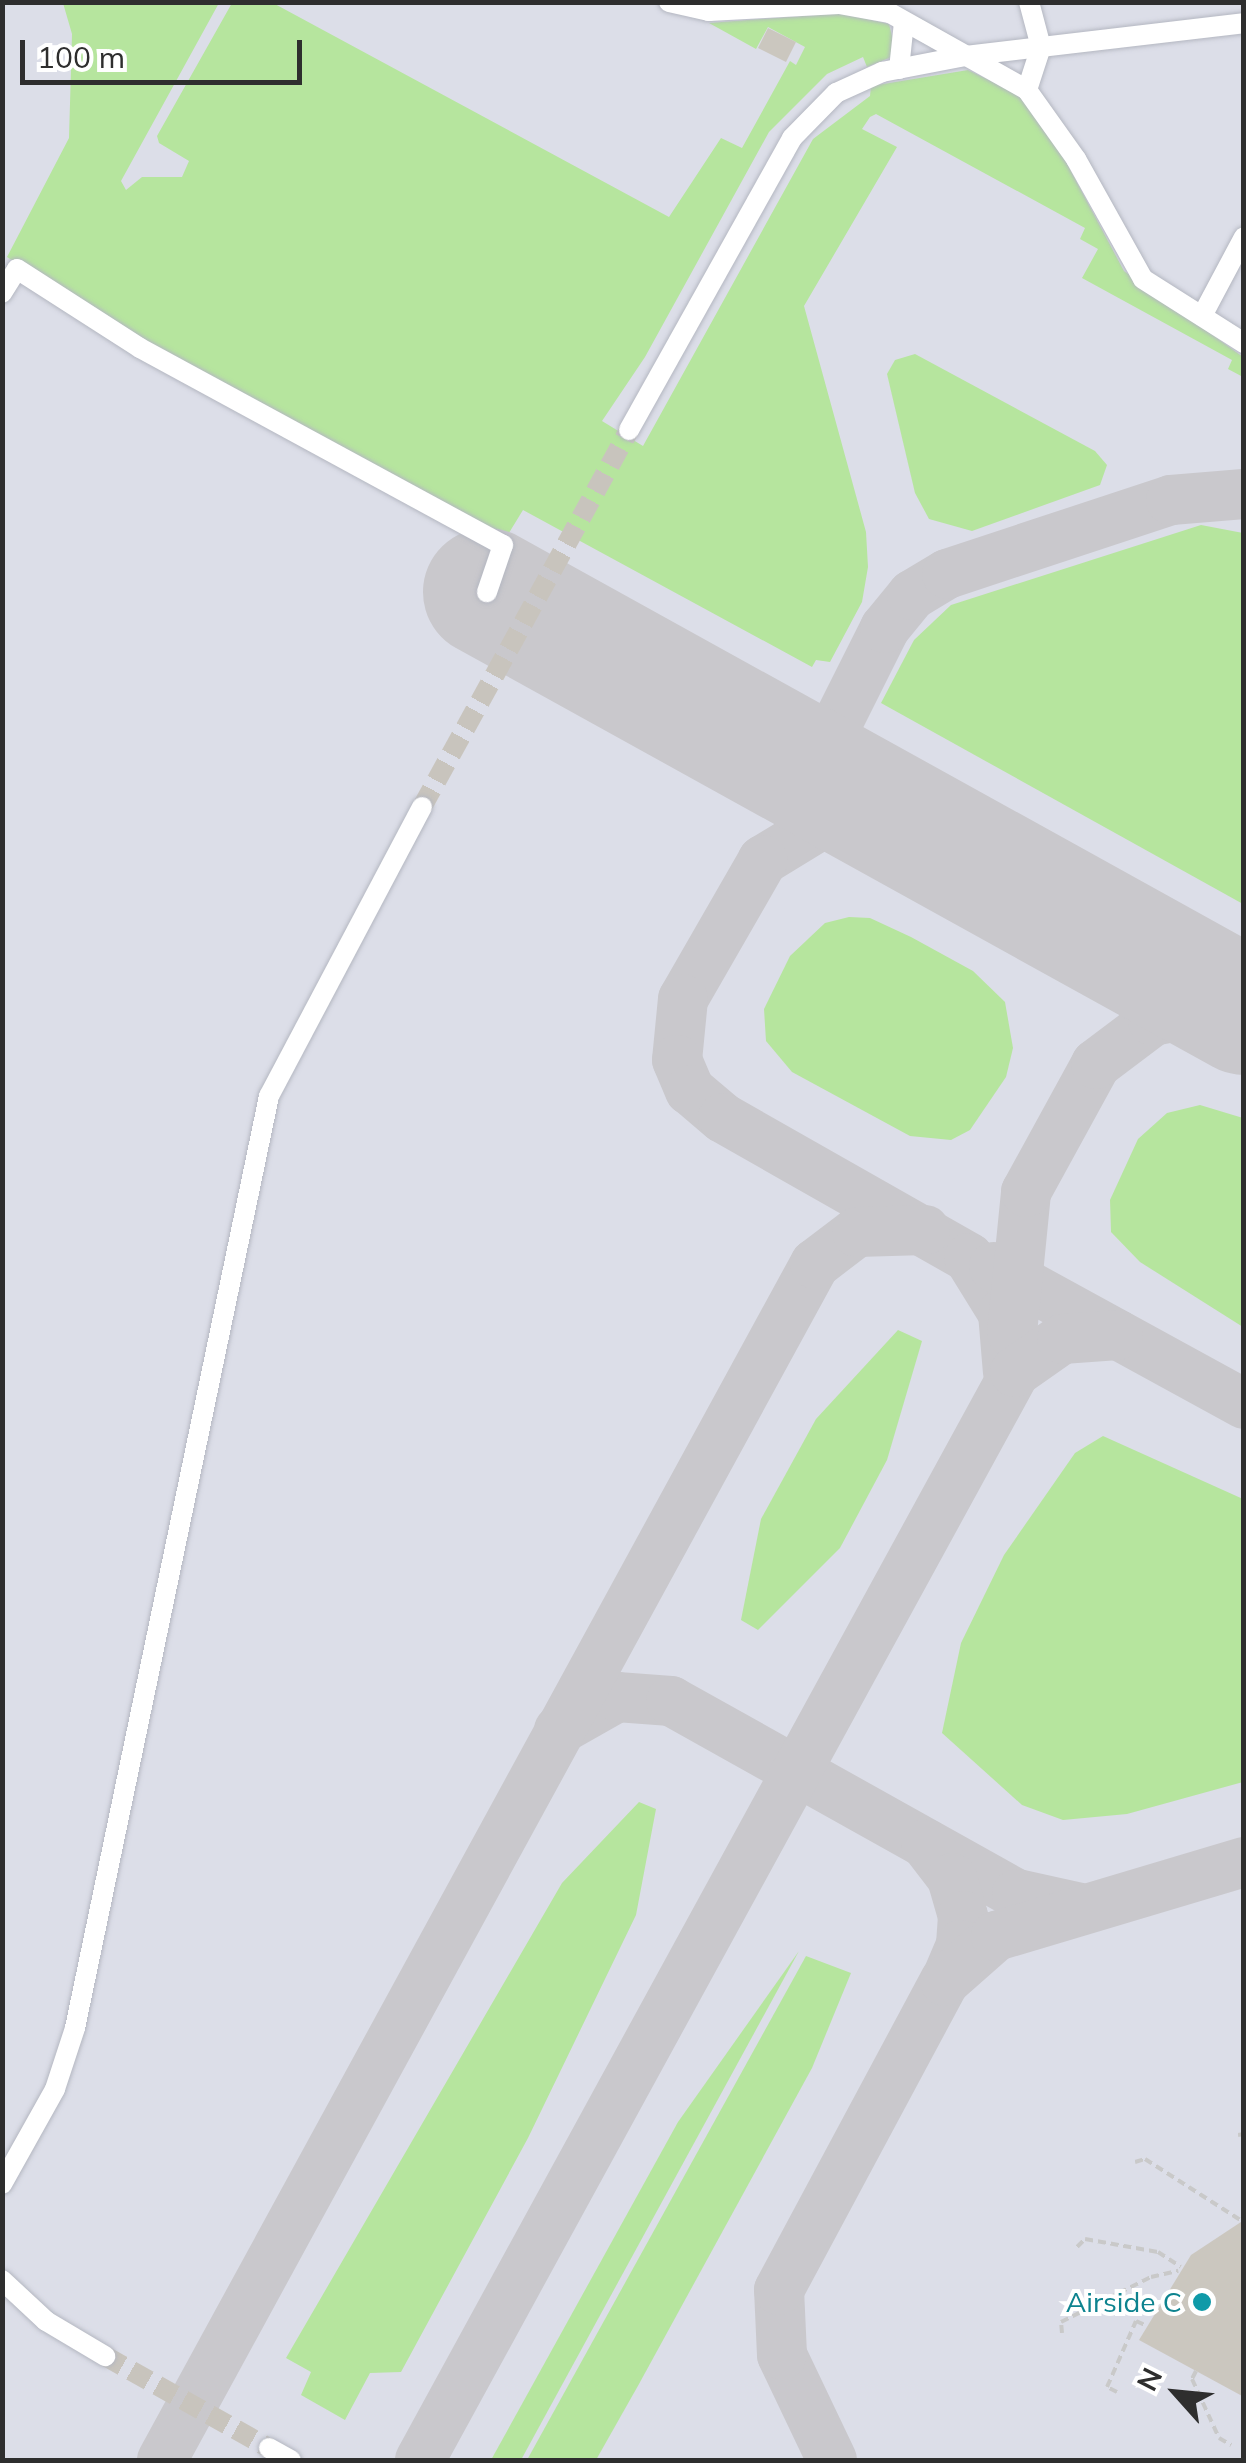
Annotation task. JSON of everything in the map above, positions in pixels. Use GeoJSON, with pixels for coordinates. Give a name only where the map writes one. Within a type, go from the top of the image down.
{"type":"FeatureCollection","features":[{"type":"Feature","properties":{"kind":"lane"},"geometry":{"type":"LineString","coordinates":[[668,2],[709,11],[840,4],[904,22],[1027,90],[1076,158],[1143,280],[1244,344]]}},
{"type":"Feature","properties":{"kind":"lane"},"geometry":{"type":"LineString","coordinates":[[1027,90],[1041,48],[1029,2]]}},
{"type":"Feature","properties":{"kind":"lane"},"geometry":{"type":"LineString","coordinates":[[899,69],[904,22]]}},
{"type":"Feature","properties":{"kind":"lane"},"geometry":{"type":"LineString","coordinates":[[629,430],[792,138],[836,94],[899,69],[965,56],[1244,23]]}},
{"type":"Feature","properties":{"kind":"lane"},"geometry":{"type":"LineString","coordinates":[[1202,316],[1244,237]]}},
{"type":"Feature","properties":{"kind":"lane"},"geometry":{"type":"LineString","coordinates":[[2,293],[16,269],[140,348],[503,545],[488,592]]}},
{"type":"Feature","properties":{"kind":"lane"},"geometry":{"type":"LineString","coordinates":[[2,2184],[55,2089],[75,2028],[268,1096],[422,807]]}},
{"type":"Feature","properties":{"kind":"lane"},"geometry":{"type":"LineString","coordinates":[[2,2280],[46,2322],[105,2356]]}},
{"type":"Feature","properties":{"kind":"lane"},"geometry":{"type":"LineString","coordinates":[[269,2448],[291,2460]]}},
{"type":"Feature","properties":{"kind":"path"},"geometry":{"type":"LineString","coordinates":[[1136,2162],[1145,2159],[1242,2221]]}},
{"type":"Feature","properties":{"kind":"path"},"geometry":{"type":"LineString","coordinates":[[1062,2333],[1061,2322],[1151,2277],[1180,2269],[1158,2252],[1084,2240],[1076,2248]]}},
{"type":"Feature","properties":{"kind":"path"},"geometry":{"type":"LineString","coordinates":[[1117,2392],[1107,2387],[1136,2321],[1147,2326]]}},
{"type":"Feature","properties":{"kind":"path"},"geometry":{"type":"LineString","coordinates":[[1196,2371],[1192,2380],[1219,2438],[1231,2445]]}},
{"type":"Feature","properties":{"kind":"shaded area"},"geometry":{"type":"Polygon","coordinates":[[[3,3],[1243,3],[1243,2460],[3,2460],[3,3]]]}},
{"type":"Feature","properties":{"kind":"green space"},"geometry":{"type":"Polygon","coordinates":[[[63,3],[219,3],[121,181],[126,190],[142,177],[182,177],[189,161],[159,143],[157,136],[232,3],[273,3],[669,217],[721,138],[742,148],[790,61],[796,65],[805,47],[768,27],[756,49],[709,23],[842,13],[889,24],[896,52],[867,67],[863,57],[827,74],[769,132],[645,357],[602,421],[643,446],[813,139],[870,96],[871,86],[968,70],[1016,93],[1048,128],[1124,271],[1243,357],[1243,377],[1228,369],[1232,360],[1082,278],[1098,249],[1080,239],[1085,228],[876,114],[870,117],[862,129],[897,147],[804,306],[866,532],[868,567],[862,602],[830,662],[816,660],[812,667],[523,510],[504,541],[143,345],[7,257],[69,138],[72,34],[63,3]]]}},
{"type":"Feature","properties":{"kind":"green space"},"geometry":{"type":"Polygon","coordinates":[[[915,354],[1095,451],[1107,465],[1100,485],[972,531],[929,519],[915,493],[887,374],[895,360],[915,354]]]}},
{"type":"Feature","properties":{"kind":"green space"},"geometry":{"type":"Polygon","coordinates":[[[1201,525],[1243,533],[1243,904],[881,703],[914,640],[951,605],[1201,525]]]}},
{"type":"Feature","properties":{"kind":"green space"},"geometry":{"type":"Polygon","coordinates":[[[849,917],[870,918],[911,937],[973,971],[1005,1002],[1013,1048],[1006,1077],[970,1130],[951,1140],[910,1136],[792,1072],[766,1041],[764,1009],[790,956],[825,923],[849,917]]]}},
{"type":"Feature","properties":{"kind":"green space"},"geometry":{"type":"Polygon","coordinates":[[[1200,1105],[1243,1118],[1243,1327],[1140,1262],[1111,1232],[1110,1200],[1138,1139],[1167,1113],[1200,1105]]]}},
{"type":"Feature","properties":{"kind":"green space"},"geometry":{"type":"Polygon","coordinates":[[[898,1330],[922,1341],[887,1460],[840,1548],[758,1630],[741,1620],[761,1519],[816,1419],[898,1330]]]}},
{"type":"Feature","properties":{"kind":"green space"},"geometry":{"type":"Polygon","coordinates":[[[1103,1436],[1243,1499],[1243,1782],[1127,1814],[1063,1820],[1022,1805],[942,1733],[961,1643],[1004,1555],[1075,1453],[1103,1436]]]}},
{"type":"Feature","properties":{"kind":"green space"},"geometry":{"type":"Polygon","coordinates":[[[639,1802],[656,1809],[636,1915],[528,2138],[401,2372],[370,2373],[345,2420],[301,2395],[311,2372],[286,2358],[562,1883],[639,1802]]]}},
{"type":"Feature","properties":{"kind":"green space"},"geometry":{"type":"Polygon","coordinates":[[[799,1951],[521,2460],[491,2460],[678,2122],[799,1951]]]}},
{"type":"Feature","properties":{"kind":"green space"},"geometry":{"type":"Polygon","coordinates":[[[806,1956],[851,1973],[812,2068],[639,2384],[596,2460],[527,2460],[806,1956]]]}},
{"type":"Feature","properties":{"kind":"building"},"geometry":{"type":"Polygon","coordinates":[[[768,28],[796,42],[786,62],[758,48],[768,28]]]}},
{"type":"Feature","properties":{"kind":"building","name":"Airside C"},"geometry":{"type":"Polygon","coordinates":[[[1244,2220],[1244,2397],[1139,2340],[1191,2255],[1244,2220]]]}},
{"type":"Feature","properties":{"kind":"taxiway"},"geometry":{"type":"LineString","coordinates":[[877,810],[846,771],[835,728],[885,628],[912,595],[947,574],[1171,500],[1244,494]]}},
{"type":"Feature","properties":{"kind":"taxiway"},"geometry":{"type":"LineString","coordinates":[[891,818],[819,826],[763,860],[683,999],[677,1060],[690,1090],[723,1118],[969,1258],[1003,1313],[1008,1372]]}},
{"type":"Feature","properties":{"kind":"taxiway"},"geometry":{"type":"LineString","coordinates":[[1012,1333],[1026,1192],[1096,1064],[1153,1021],[1204,1011],[1244,1018]]}},
{"type":"Feature","properties":{"kind":"taxiway"},"geometry":{"type":"LineString","coordinates":[[162,2460],[815,1264],[857,1232],[925,1230]]}},
{"type":"Feature","properties":{"kind":"taxiway"},"geometry":{"type":"LineString","coordinates":[[994,1267],[1244,1404]]}},
{"type":"Feature","properties":{"kind":"taxiway"},"geometry":{"type":"LineString","coordinates":[[420,2460],[1015,1372],[1062,1339],[1118,1335]]}},
{"type":"Feature","properties":{"kind":"taxiway"},"geometry":{"type":"LineString","coordinates":[[559,1730],[617,1697],[671,1701],[1017,1894],[1081,1908]]}},
{"type":"Feature","properties":{"kind":"taxiway"},"geometry":{"type":"LineString","coordinates":[[926,1844],[952,1878],[963,1916],[961,1945],[946,1980]]}},
{"type":"Feature","properties":{"kind":"taxiway"},"geometry":{"type":"LineString","coordinates":[[832,2460],[782,2355],[779,2290],[945,1981],[996,1936],[1244,1862]]}},
{"type":"Feature","properties":{"kind":"runway"},"geometry":{"type":"LineString","coordinates":[[487,592],[1244,1011]]}},
{"type":"Feature","properties":{"kind":"tunnel"},"geometry":{"type":"LineString","coordinates":[[422,807],[629,430]]}},
{"type":"Feature","properties":{"kind":"tunnel"},"geometry":{"type":"LineString","coordinates":[[105,2356],[269,2448]]}},
{"type":"Feature","properties":{"kind":"place","name":"Airside C"},"geometry":{"type":"Point","coordinates":[1202,2302]}}]}
